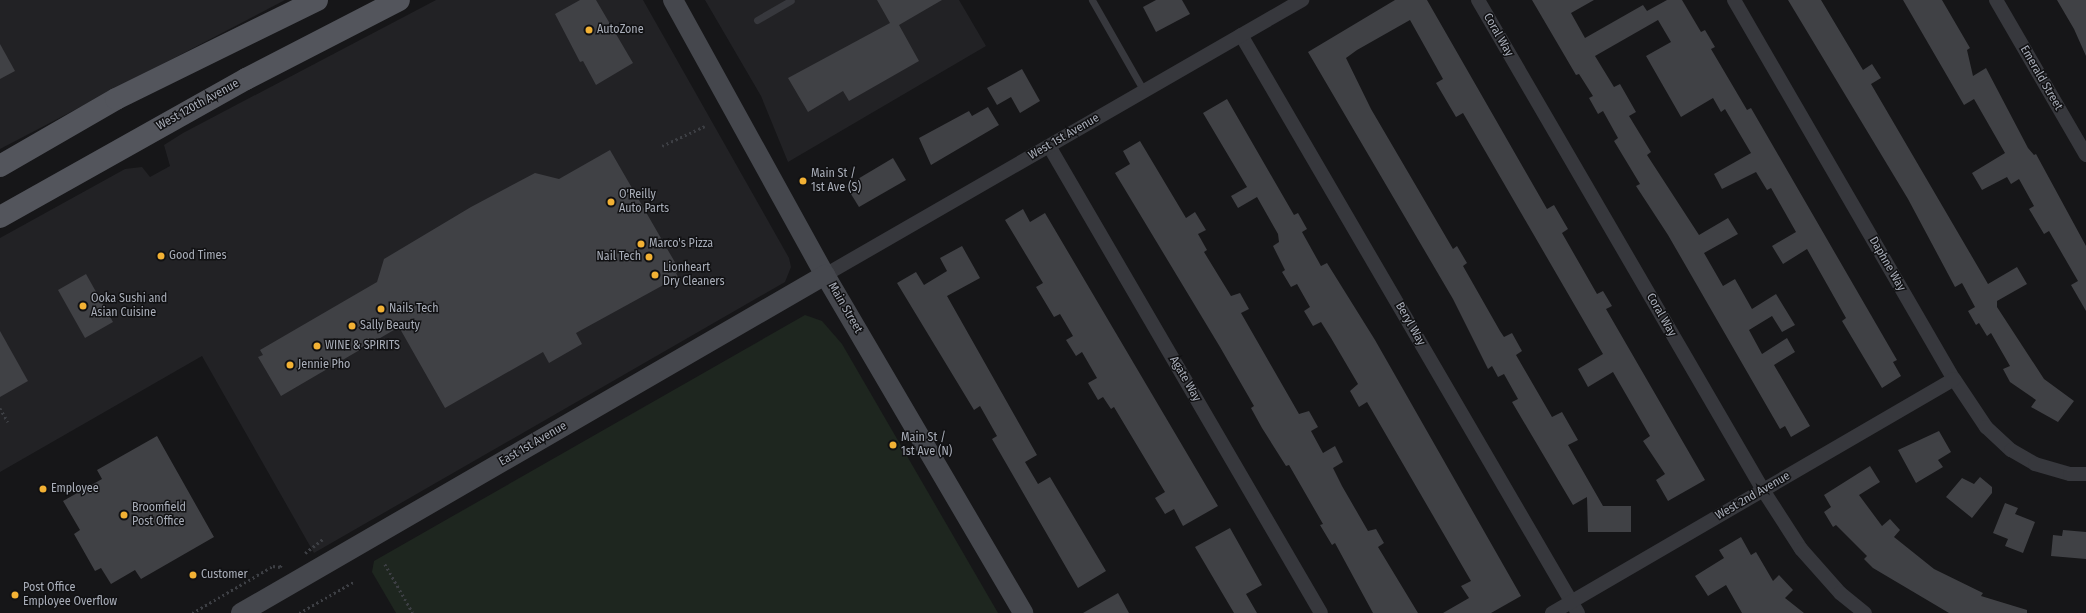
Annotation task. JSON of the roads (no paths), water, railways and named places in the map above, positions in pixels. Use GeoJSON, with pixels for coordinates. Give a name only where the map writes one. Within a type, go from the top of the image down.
{"type":"FeatureCollection","features":[{"type":"Feature","properties":{"kind":"main road"},"geometry":{"type":"LineString","coordinates":[[0,166],[116,99],[317,0]]}},
{"type":"Feature","properties":{"kind":"main road","name":"West 120th Avenue"},"geometry":{"type":"LineString","coordinates":[[0,217],[246,79],[399,0]]}},
{"type":"Feature","properties":{"kind":"main road","name":"Main Street"},"geometry":{"type":"LineString","coordinates":[[673,0],[825,275],[1023,613]]}},
{"type":"Feature","properties":{"kind":"main road","name":"East 1st Avenue"},"geometry":{"type":"LineString","coordinates":[[241,613],[825,275]]}},
{"type":"Feature","properties":{"kind":"street","name":"West 1st Avenue"},"geometry":{"type":"LineString","coordinates":[[825,275],[1302,0]]}},
{"type":"Feature","properties":{"kind":"street","name":"Coral Way"},"geometry":{"type":"LineString","coordinates":[[1478,0],[1763,490],[1801,549],[1840,593],[1865,613]]}},
{"type":"Feature","properties":{"kind":"street","name":"Daphne Way"},"geometry":{"type":"LineString","coordinates":[[1734,0],[1954,379],[1986,427],[2011,450],[2035,464],[2070,474],[2086,474]]}},
{"type":"Feature","properties":{"kind":"street","name":"Emerald Street"},"geometry":{"type":"LineString","coordinates":[[1996,0],[2086,155]]}},
{"type":"Feature","properties":{"kind":"street","name":"Beryl Way"},"geometry":{"type":"LineString","coordinates":[[1241,35],[1575,607]]}},
{"type":"Feature","properties":{"kind":"street","name":"Agate Way"},"geometry":{"type":"LineString","coordinates":[[1049,146],[1321,613]]}},
{"type":"Feature","properties":{"kind":"street","name":"West 2nd Avenue"},"geometry":{"type":"LineString","coordinates":[[1552,613],[1575,607],[1763,490],[1954,379]]}},
{"type":"Feature","properties":{"kind":"lane"},"geometry":{"type":"LineString","coordinates":[[757,20],[791,0]]}},
{"type":"Feature","properties":{"kind":"lane"},"geometry":{"type":"LineString","coordinates":[[1092,0],[1144,91]]}},
{"type":"Feature","properties":{"kind":"place","name":"AutoZone"},"geometry":{"type":"Point","coordinates":[589,30]}},
{"type":"Feature","properties":{"kind":"place","name":"Main St / 1st Ave (S)"},"geometry":{"type":"Point","coordinates":[803,181]}},
{"type":"Feature","properties":{"kind":"place","name":"O'Reilly Auto Parts"},"geometry":{"type":"Point","coordinates":[611,202]}},
{"type":"Feature","properties":{"kind":"place","name":"Marco's Pizza"},"geometry":{"type":"Point","coordinates":[641,244]}},
{"type":"Feature","properties":{"kind":"place","name":"Good Times"},"geometry":{"type":"Point","coordinates":[161,256]}},
{"type":"Feature","properties":{"kind":"place","name":"Nail Tech"},"geometry":{"type":"Point","coordinates":[649,257]}},
{"type":"Feature","properties":{"kind":"place","name":"Lionheart Dry Cleaners"},"geometry":{"type":"Point","coordinates":[655,275]}},
{"type":"Feature","properties":{"kind":"place","name":"Ooka Sushi and Asian Cuisine"},"geometry":{"type":"Point","coordinates":[83,306]}},
{"type":"Feature","properties":{"kind":"place","name":"Nails Tech"},"geometry":{"type":"Point","coordinates":[381,309]}},
{"type":"Feature","properties":{"kind":"place","name":"Sally Beauty"},"geometry":{"type":"Point","coordinates":[352,326]}},
{"type":"Feature","properties":{"kind":"place","name":"WINE & SPIRITS"},"geometry":{"type":"Point","coordinates":[317,346]}},
{"type":"Feature","properties":{"kind":"place","name":"Jennie Pho"},"geometry":{"type":"Point","coordinates":[290,365]}},
{"type":"Feature","properties":{"kind":"place","name":"Main St / 1st Ave (N)"},"geometry":{"type":"Point","coordinates":[893,445]}},
{"type":"Feature","properties":{"kind":"place","name":"Employee"},"geometry":{"type":"Point","coordinates":[43,489]}},
{"type":"Feature","properties":{"kind":"place","name":"Broomfield Post Office"},"geometry":{"type":"Point","coordinates":[124,515]}},
{"type":"Feature","properties":{"kind":"place","name":"Customer"},"geometry":{"type":"Point","coordinates":[193,575]}},
{"type":"Feature","properties":{"kind":"place","name":"Post Office Employee Overflow"},"geometry":{"type":"Point","coordinates":[15,595]}}]}
